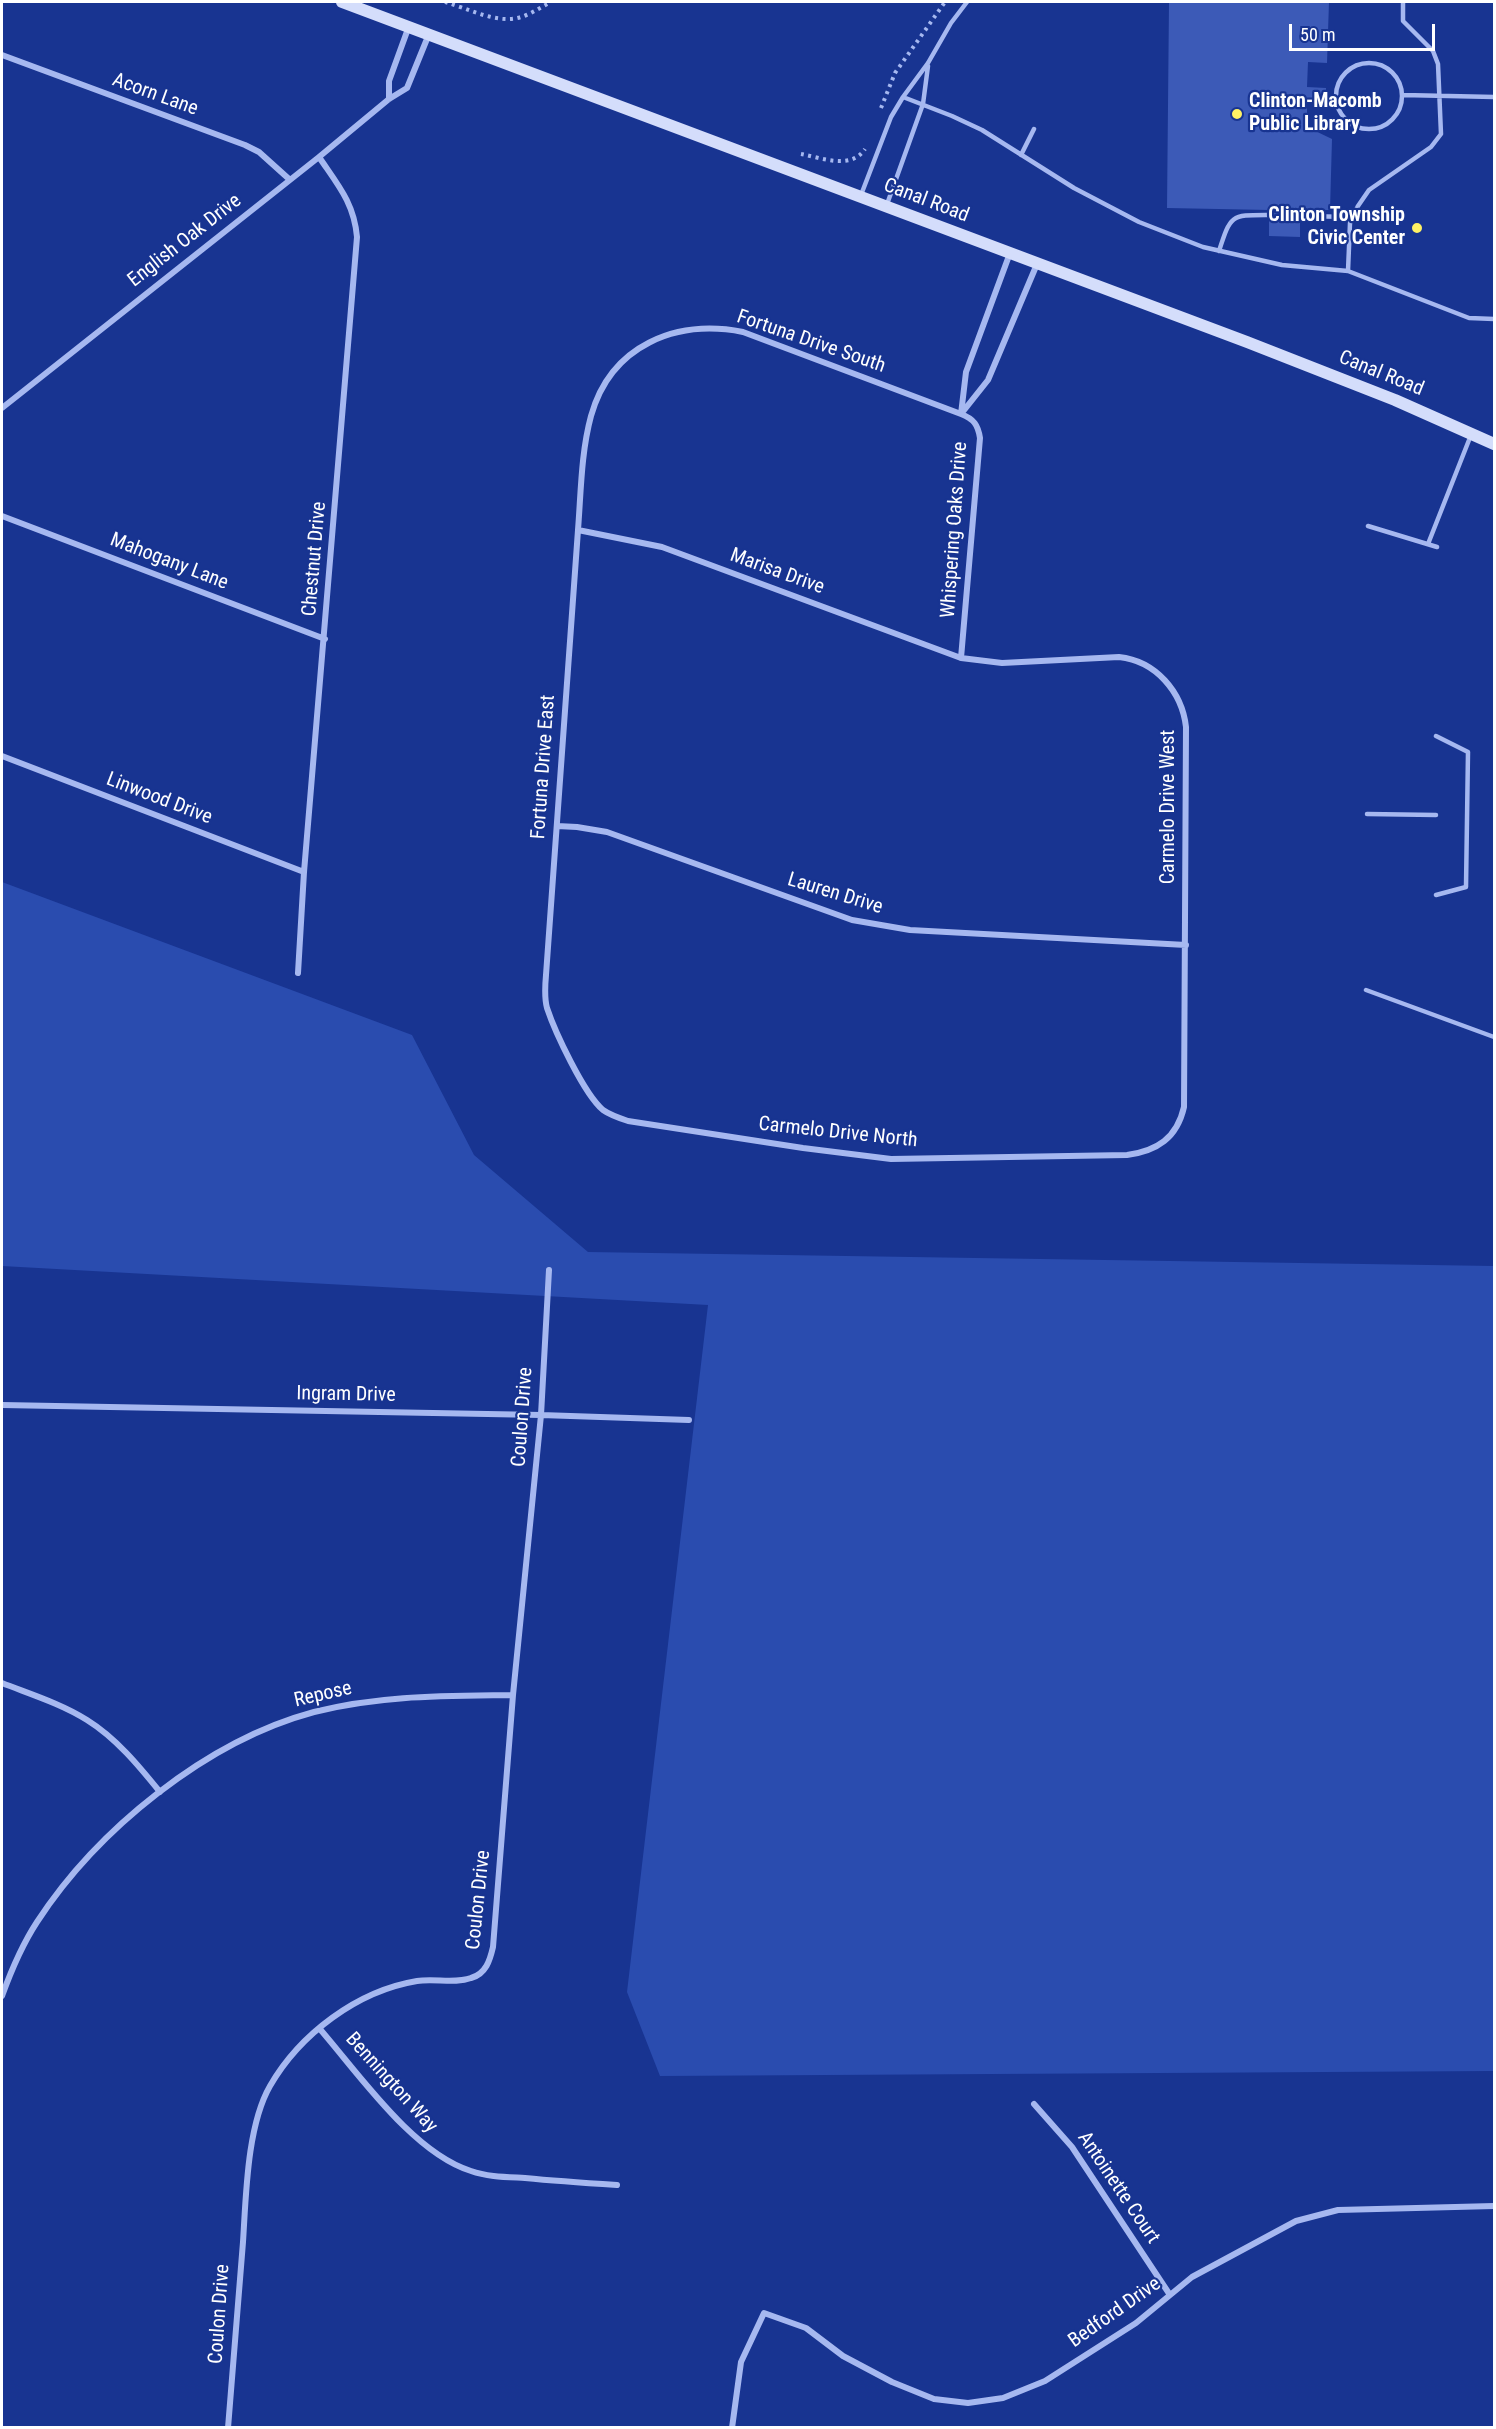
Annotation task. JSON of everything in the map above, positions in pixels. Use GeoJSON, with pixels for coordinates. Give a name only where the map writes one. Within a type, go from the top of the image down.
{"type":"FeatureCollection","features":[{"type":"Feature","properties":{"kind":"street","name":"Canal Road"},"geometry":{"type":"LineString","coordinates":[[342,2],[1332,375],[1494,444]]}},
{"type":"Feature","properties":{"kind":"street"},"geometry":{"type":"LineString","coordinates":[[389,99],[389,81],[409,26]]}},
{"type":"Feature","properties":{"kind":"street","name":"English Oak Drive"},"geometry":{"type":"LineString","coordinates":[[2,408],[289,179],[319,158],[389,99],[407,88],[429,34]]}},
{"type":"Feature","properties":{"kind":"street","name":"Acorn Lane"},"geometry":{"type":"LineString","coordinates":[[2,56],[245,145],[259,153],[289,179]]}},
{"type":"Feature","properties":{"kind":"street","name":"Chestnut Drive"},"geometry":{"type":"LineString","coordinates":[[298,974],[304,872],[357,237],[352,209],[346,196],[319,158]]}},
{"type":"Feature","properties":{"kind":"street","name":"Whispering Oaks Drive"},"geometry":{"type":"LineString","coordinates":[[961,414],[966,372],[1010,254]]}},
{"type":"Feature","properties":{"kind":"street","name":"Whispering Oaks Drive"},"geometry":{"type":"LineString","coordinates":[[961,414],[988,380],[1037,264]]}},
{"type":"Feature","properties":{"kind":"street","name":"Fortuna Drive South"},"geometry":{"type":"LineString","coordinates":[[583,465],[591,416],[598,397],[617,368],[630,356],[656,339],[695,328],[710,327],[743,332],[961,414]]}},
{"type":"Feature","properties":{"kind":"street","name":"Whispering Oaks Drive"},"geometry":{"type":"LineString","coordinates":[[961,414],[974,421],[980,438],[961,657]]}},
{"type":"Feature","properties":{"kind":"street","name":"Fortuna Drive East"},"geometry":{"type":"LineString","coordinates":[[574,1066],[545,997],[583,465]]}},
{"type":"Feature","properties":{"kind":"street","name":"Mahogany Lane"},"geometry":{"type":"LineString","coordinates":[[2,516],[325,639]]}},
{"type":"Feature","properties":{"kind":"street","name":"Marisa Drive"},"geometry":{"type":"LineString","coordinates":[[578,530],[662,547],[961,657]]}},
{"type":"Feature","properties":{"kind":"street","name":"Carmelo Drive West"},"geometry":{"type":"LineString","coordinates":[[961,657],[1002,663],[1129,658],[1153,668],[1170,687],[1182,708],[1186,728],[1184,1107],[1178,1127],[1162,1144]]}},
{"type":"Feature","properties":{"kind":"street","name":"Linwood Drive"},"geometry":{"type":"LineString","coordinates":[[2,756],[304,872]]}},
{"type":"Feature","properties":{"kind":"street","name":"Lauren Drive"},"geometry":{"type":"LineString","coordinates":[[557,826],[577,826],[607,832],[836,915],[872,925],[910,930],[1186,945]]}},
{"type":"Feature","properties":{"kind":"street","name":"Carmelo Drive North"},"geometry":{"type":"LineString","coordinates":[[574,1066],[595,1102],[604,1111],[628,1122],[803,1148],[906,1159],[1127,1155],[1151,1150],[1162,1144]]}},
{"type":"Feature","properties":{"kind":"street","name":"Coulon Drive"},"geometry":{"type":"LineString","coordinates":[[228,2427],[248,2179],[260,2108],[270,2087],[288,2061],[320,2028],[339,2013],[380,1991],[416,1981],[469,1979],[483,1971],[489,1963],[493,1947],[513,1695],[541,1415],[549,1269]]}},
{"type":"Feature","properties":{"kind":"street","name":"Ingram Drive"},"geometry":{"type":"LineString","coordinates":[[2,1405],[689,1420]]}},
{"type":"Feature","properties":{"kind":"street"},"geometry":{"type":"LineString","coordinates":[[2,1683],[86,1719],[123,1751],[160,1792]]}},
{"type":"Feature","properties":{"kind":"street","name":"Repose"},"geometry":{"type":"LineString","coordinates":[[2,1995],[35,1925],[58,1892],[100,1844],[160,1792],[198,1764],[253,1734],[315,1712],[383,1699],[513,1695]]}},
{"type":"Feature","properties":{"kind":"street","name":"Bennington Way"},"geometry":{"type":"LineString","coordinates":[[320,2028],[419,2142],[437,2155],[472,2172],[617,2185]]}},
{"type":"Feature","properties":{"kind":"street","name":"Antoinette Court"},"geometry":{"type":"LineString","coordinates":[[1034,2104],[1072,2147],[1170,2295]]}},
{"type":"Feature","properties":{"kind":"street","name":"Bedford Drive"},"geometry":{"type":"LineString","coordinates":[[732,2427],[741,2362],[764,2313],[806,2328],[843,2356],[892,2382],[934,2399],[968,2403],[1003,2398],[1045,2381],[1136,2322],[1192,2277],[1296,2221],[1338,2211],[1494,2206]]}},
{"type":"Feature","properties":{"kind":"lane"},"geometry":{"type":"LineString","coordinates":[[861,197],[891,117],[967,2]]}},
{"type":"Feature","properties":{"kind":"lane"},"geometry":{"type":"LineString","coordinates":[[1348,271],[1350,223],[1369,190],[1431,147],[1441,134],[1438,64],[1433,51],[1403,21],[1402,2]]}},
{"type":"Feature","properties":{"kind":"lane"},"geometry":{"type":"LineString","coordinates":[[886,207],[923,104],[928,63]]}},
{"type":"Feature","properties":{"kind":"lane"},"geometry":{"type":"LineString","coordinates":[[1365,63],[1376,64],[1395,75],[1403,95],[1401,106],[1389,123],[1379,128],[1368,129],[1357,128],[1348,122],[1341,113],[1336,92],[1346,73],[1365,63]]}},
{"type":"Feature","properties":{"kind":"lane"},"geometry":{"type":"LineString","coordinates":[[1403,95],[1494,97]]}},
{"type":"Feature","properties":{"kind":"lane"},"geometry":{"type":"LineString","coordinates":[[903,97],[982,130],[1074,188],[1139,222],[1219,251],[1282,265],[1348,271],[1469,318],[1494,319]]}},
{"type":"Feature","properties":{"kind":"lane"},"geometry":{"type":"LineString","coordinates":[[1021,155],[1034,129]]}},
{"type":"Feature","properties":{"kind":"lane"},"geometry":{"type":"LineString","coordinates":[[1219,251],[1225,231],[1240,215],[1269,215]]}},
{"type":"Feature","properties":{"kind":"lane"},"geometry":{"type":"LineString","coordinates":[[1300,216],[1353,217]]}},
{"type":"Feature","properties":{"kind":"lane"},"geometry":{"type":"LineString","coordinates":[[1428,544],[1471,434]]}},
{"type":"Feature","properties":{"kind":"lane"},"geometry":{"type":"LineString","coordinates":[[1368,526],[1437,547]]}},
{"type":"Feature","properties":{"kind":"lane"},"geometry":{"type":"LineString","coordinates":[[1436,736],[1468,752],[1466,887],[1436,895]]}},
{"type":"Feature","properties":{"kind":"lane"},"geometry":{"type":"LineString","coordinates":[[1366,814],[1436,814]]}},
{"type":"Feature","properties":{"kind":"lane"},"geometry":{"type":"LineString","coordinates":[[1366,990],[1494,1037]]}},
{"type":"Feature","properties":{"kind":"path"},"geometry":{"type":"LineString","coordinates":[[445,2],[486,15],[509,19],[520,17],[551,2]]}},
{"type":"Feature","properties":{"kind":"path"},"geometry":{"type":"LineString","coordinates":[[879,112],[895,73],[945,2]]}},
{"type":"Feature","properties":{"kind":"path"},"geometry":{"type":"LineString","coordinates":[[801,154],[849,161],[858,157],[867,145]]}},
{"type":"Feature","properties":{"kind":"shaded area"},"geometry":{"type":"Polygon","coordinates":[[[2,882],[412,1035],[474,1155],[588,1252],[1494,1266],[1494,2071],[660,2076],[627,1992],[708,1305],[2,1266],[2,882]]]}},
{"type":"Feature","properties":{"kind":"building","name":"Clinton-Macomb Public Library"},"geometry":{"type":"Polygon","coordinates":[[[1169,2],[1329,2],[1327,63],[1308,62],[1307,87],[1326,88],[1326,100],[1307,100],[1307,127],[1332,139],[1330,210],[1300,210],[1300,237],[1269,236],[1269,210],[1167,208],[1169,2]]]}},
{"type":"Feature","properties":{"kind":"place","name":"Clinton-Macomb Public Library"},"geometry":{"type":"Point","coordinates":[1237,114]}},
{"type":"Feature","properties":{"kind":"place","name":"Clinton Township Civic Center"},"geometry":{"type":"Point","coordinates":[1417,228]}}]}
